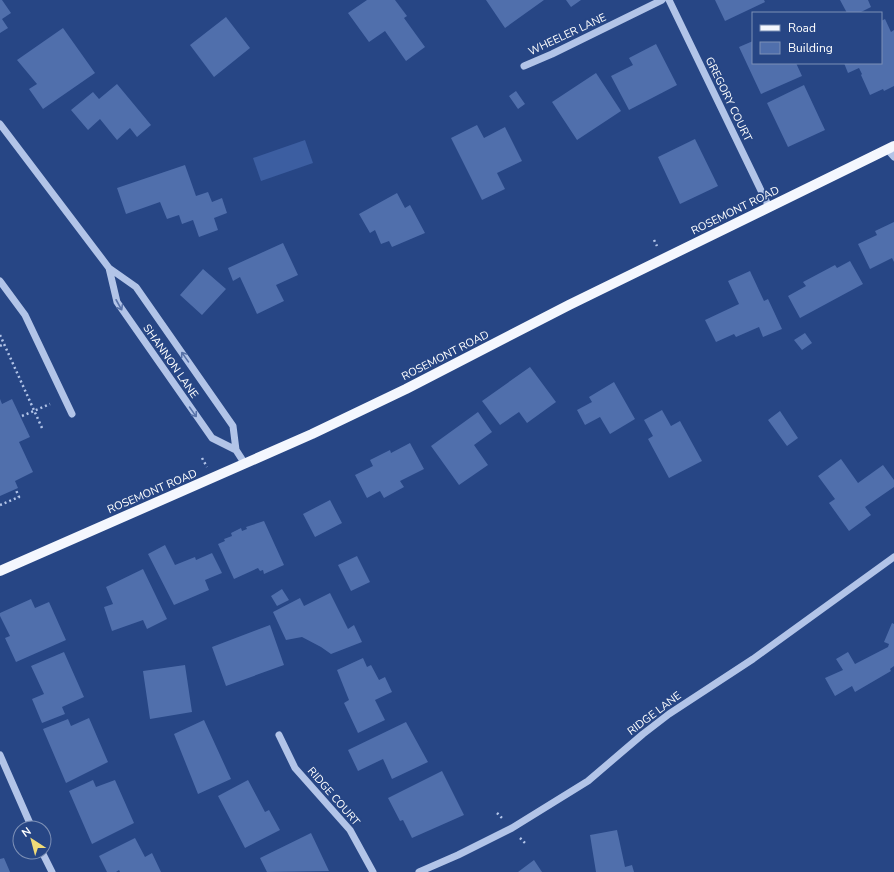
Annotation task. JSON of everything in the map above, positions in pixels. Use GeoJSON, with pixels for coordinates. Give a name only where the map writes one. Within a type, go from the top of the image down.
{"type":"FeatureCollection","features":[{"type":"Feature","properties":{"kind":"main road","name":"ROSEMONT ROAD"},"geometry":{"type":"LineString","coordinates":[[0,571],[312,434],[569,305],[890,147]]}},
{"type":"Feature","properties":{"kind":"street","name":"WHEELER LANE"},"geometry":{"type":"LineString","coordinates":[[524,66],[552,54],[662,0]]}},
{"type":"Feature","properties":{"kind":"street","name":"GREGORY COURT"},"geometry":{"type":"LineString","coordinates":[[669,0],[769,207]]}},
{"type":"Feature","properties":{"kind":"street","name":"SHANNON LANE"},"geometry":{"type":"LineString","coordinates":[[0,124],[109,268],[136,287],[233,426],[236,450],[244,464]]}},
{"type":"Feature","properties":{"kind":"street"},"geometry":{"type":"LineString","coordinates":[[890,147],[894,157]]}},
{"type":"Feature","properties":{"kind":"street","name":"SHANNON LANE"},"geometry":{"type":"LineString","coordinates":[[109,268],[117,302],[126,315],[212,438],[236,450]]}},
{"type":"Feature","properties":{"kind":"street"},"geometry":{"type":"LineString","coordinates":[[0,281],[25,315],[72,414]]}},
{"type":"Feature","properties":{"kind":"street","name":"RIDGE LANE"},"geometry":{"type":"LineString","coordinates":[[420,872],[512,828],[588,781],[669,714],[754,659],[894,557]]}},
{"type":"Feature","properties":{"kind":"street","name":"RIDGE COURT"},"geometry":{"type":"LineString","coordinates":[[279,735],[295,768],[350,830],[373,872]]}},
{"type":"Feature","properties":{"kind":"street"},"geometry":{"type":"LineString","coordinates":[[0,755],[28,820]]}},
{"type":"Feature","properties":{"kind":"street"},"geometry":{"type":"LineString","coordinates":[[46,860],[52,872]]}},
{"type":"Feature","properties":{"kind":"path"},"geometry":{"type":"LineString","coordinates":[[0,335],[42,428]]}},
{"type":"Feature","properties":{"kind":"path"},"geometry":{"type":"LineString","coordinates":[[0,346],[4,344]]}},
{"type":"Feature","properties":{"kind":"path"},"geometry":{"type":"LineString","coordinates":[[22,416],[50,404]]}},
{"type":"Feature","properties":{"kind":"path"},"geometry":{"type":"LineString","coordinates":[[0,505],[19,497],[16,490]]}},
{"type":"Feature","properties":{"kind":"shaded area"},"geometry":{"type":"Polygon","coordinates":[[[305,140],[313,163],[261,181],[253,158],[305,140]]]}},
{"type":"Feature","properties":{"kind":"building"},"geometry":{"type":"Polygon","coordinates":[[[0,0],[2,0],[11,13],[2,19],[8,28],[0,33],[0,0]]]}},
{"type":"Feature","properties":{"kind":"building"},"geometry":{"type":"Polygon","coordinates":[[[367,0],[395,0],[407,16],[404,18],[425,47],[406,61],[385,31],[369,42],[348,13],[367,0]]]}},
{"type":"Feature","properties":{"kind":"building"},"geometry":{"type":"Polygon","coordinates":[[[486,0],[544,0],[505,28],[486,0]]]}},
{"type":"Feature","properties":{"kind":"building"},"geometry":{"type":"Polygon","coordinates":[[[566,0],[581,0],[571,7],[566,0]]]}},
{"type":"Feature","properties":{"kind":"building"},"geometry":{"type":"Polygon","coordinates":[[[715,0],[764,0],[765,2],[725,21],[715,0]]]}},
{"type":"Feature","properties":{"kind":"building"},"geometry":{"type":"Polygon","coordinates":[[[840,0],[868,0],[871,7],[861,12],[846,12],[840,0]]]}},
{"type":"Feature","properties":{"kind":"building"},"geometry":{"type":"Polygon","coordinates":[[[226,17],[250,48],[214,77],[190,45],[226,17]]]}},
{"type":"Feature","properties":{"kind":"building"},"geometry":{"type":"Polygon","coordinates":[[[885,19],[891,32],[894,30],[894,86],[870,95],[859,68],[848,73],[844,64],[882,64],[882,20],[885,19]]]}},
{"type":"Feature","properties":{"kind":"building"},"geometry":{"type":"Polygon","coordinates":[[[63,28],[95,73],[43,109],[29,89],[37,84],[17,60],[63,28]]]}},
{"type":"Feature","properties":{"kind":"building"},"geometry":{"type":"Polygon","coordinates":[[[752,41],[752,64],[796,64],[802,76],[761,94],[739,47],[752,41]]]}},
{"type":"Feature","properties":{"kind":"building"},"geometry":{"type":"Polygon","coordinates":[[[656,44],[677,85],[629,110],[611,76],[633,65],[629,58],[656,44]]]}},
{"type":"Feature","properties":{"kind":"building"},"geometry":{"type":"Polygon","coordinates":[[[596,73],[621,111],[577,140],[552,102],[596,73]]]}},
{"type":"Feature","properties":{"kind":"building"},"geometry":{"type":"Polygon","coordinates":[[[117,84],[151,125],[137,137],[130,128],[117,140],[100,119],[88,130],[71,110],[93,92],[99,99],[117,84]]]}},
{"type":"Feature","properties":{"kind":"building"},"geometry":{"type":"Polygon","coordinates":[[[804,85],[825,130],[788,147],[767,103],[804,85]]]}},
{"type":"Feature","properties":{"kind":"building"},"geometry":{"type":"Polygon","coordinates":[[[516,91],[525,104],[518,109],[509,96],[516,91]]]}},
{"type":"Feature","properties":{"kind":"building"},"geometry":{"type":"Polygon","coordinates":[[[477,125],[484,138],[505,127],[522,161],[497,173],[505,189],[482,200],[451,138],[477,125]]]}},
{"type":"Feature","properties":{"kind":"building"},"geometry":{"type":"Polygon","coordinates":[[[695,139],[718,186],[680,204],[658,157],[695,139]]]}},
{"type":"Feature","properties":{"kind":"building"},"geometry":{"type":"Polygon","coordinates":[[[185,165],[196,196],[208,192],[212,202],[222,198],[227,213],[214,218],[218,230],[199,237],[193,220],[182,224],[179,215],[167,219],[160,202],[126,214],[117,188],[185,165]]]}},
{"type":"Feature","properties":{"kind":"building"},"geometry":{"type":"Polygon","coordinates":[[[397,193],[405,208],[410,205],[425,233],[392,247],[389,241],[381,244],[375,230],[370,233],[359,214],[397,193]]]}},
{"type":"Feature","properties":{"kind":"building"},"geometry":{"type":"Polygon","coordinates":[[[894,222],[894,262],[892,258],[870,269],[858,244],[877,235],[875,231],[894,222]]]}},
{"type":"Feature","properties":{"kind":"building"},"geometry":{"type":"Polygon","coordinates":[[[283,243],[298,275],[276,285],[284,301],[257,314],[240,277],[233,281],[228,268],[283,243]]]}},
{"type":"Feature","properties":{"kind":"building"},"geometry":{"type":"Polygon","coordinates":[[[850,261],[863,284],[800,318],[788,296],[806,286],[803,282],[835,265],[837,268],[850,261]]]}},
{"type":"Feature","properties":{"kind":"building"},"geometry":{"type":"Polygon","coordinates":[[[203,269],[226,289],[202,315],[180,295],[203,269]]]}},
{"type":"Feature","properties":{"kind":"building"},"geometry":{"type":"Polygon","coordinates":[[[750,271],[764,301],[768,299],[782,329],[763,337],[759,327],[736,337],[734,334],[716,342],[705,320],[739,304],[728,281],[750,271]]]}},
{"type":"Feature","properties":{"kind":"building"},"geometry":{"type":"Polygon","coordinates":[[[805,333],[812,343],[802,350],[794,340],[805,333]]]}},
{"type":"Feature","properties":{"kind":"building"},"geometry":{"type":"Polygon","coordinates":[[[530,367],[556,402],[527,423],[519,412],[500,425],[482,401],[530,367]]]}},
{"type":"Feature","properties":{"kind":"building"},"geometry":{"type":"Polygon","coordinates":[[[614,382],[635,419],[610,434],[600,417],[585,425],[577,410],[592,402],[589,397],[614,382]]]}},
{"type":"Feature","properties":{"kind":"building"},"geometry":{"type":"Polygon","coordinates":[[[0,399],[2,404],[12,399],[30,437],[19,442],[33,472],[15,481],[18,488],[0,496],[0,399]]]}},
{"type":"Feature","properties":{"kind":"building"},"geometry":{"type":"Polygon","coordinates":[[[662,410],[671,426],[680,421],[702,461],[669,478],[648,439],[653,436],[644,420],[662,410]]]}},
{"type":"Feature","properties":{"kind":"building"},"geometry":{"type":"Polygon","coordinates":[[[780,411],[798,438],[787,446],[768,420],[780,411]]]}},
{"type":"Feature","properties":{"kind":"building"},"geometry":{"type":"Polygon","coordinates":[[[478,412],[492,432],[474,445],[488,465],[459,485],[431,446],[478,412]]]}},
{"type":"Feature","properties":{"kind":"building"},"geometry":{"type":"Polygon","coordinates":[[[410,443],[424,469],[400,481],[404,487],[384,498],[380,491],[367,498],[355,475],[373,466],[370,460],[390,450],[391,453],[410,443]]]}},
{"type":"Feature","properties":{"kind":"building"},"geometry":{"type":"Polygon","coordinates":[[[841,459],[858,483],[883,465],[894,480],[894,487],[865,507],[871,515],[849,531],[829,503],[835,499],[818,476],[841,459]]]}},
{"type":"Feature","properties":{"kind":"building"},"geometry":{"type":"Polygon","coordinates":[[[330,500],[342,523],[315,537],[303,514],[330,500]]]}},
{"type":"Feature","properties":{"kind":"building"},"geometry":{"type":"Polygon","coordinates":[[[264,521],[284,565],[264,574],[263,570],[260,571],[258,568],[234,579],[218,544],[225,541],[224,539],[232,536],[231,533],[241,528],[242,531],[247,529],[246,527],[264,521]]]}},
{"type":"Feature","properties":{"kind":"building"},"geometry":{"type":"Polygon","coordinates":[[[165,545],[175,565],[195,557],[196,560],[212,553],[222,573],[205,580],[209,590],[174,605],[148,554],[165,545]]]}},
{"type":"Feature","properties":{"kind":"building"},"geometry":{"type":"Polygon","coordinates":[[[357,556],[370,582],[351,591],[338,565],[357,556]]]}},
{"type":"Feature","properties":{"kind":"building"},"geometry":{"type":"Polygon","coordinates":[[[143,569],[167,619],[147,629],[143,620],[112,631],[104,607],[113,604],[106,587],[143,569]]]}},
{"type":"Feature","properties":{"kind":"building"},"geometry":{"type":"Polygon","coordinates":[[[282,589],[289,600],[277,606],[271,596],[282,589]]]}},
{"type":"Feature","properties":{"kind":"building"},"geometry":{"type":"Polygon","coordinates":[[[330,593],[348,629],[354,625],[362,642],[331,654],[302,637],[286,640],[273,612],[300,598],[304,606],[330,593]]]}},
{"type":"Feature","properties":{"kind":"building"},"geometry":{"type":"Polygon","coordinates":[[[31,599],[35,608],[49,602],[66,640],[16,662],[5,638],[10,636],[0,613],[31,599]]]}},
{"type":"Feature","properties":{"kind":"building"},"geometry":{"type":"Polygon","coordinates":[[[892,623],[894,624],[894,666],[890,669],[891,671],[855,692],[852,686],[835,696],[825,678],[843,670],[836,659],[848,652],[855,664],[888,647],[889,644],[884,642],[892,623]]]}},
{"type":"Feature","properties":{"kind":"building"},"geometry":{"type":"Polygon","coordinates":[[[270,625],[284,665],[226,686],[212,647],[270,625]]]}},
{"type":"Feature","properties":{"kind":"building"},"geometry":{"type":"Polygon","coordinates":[[[64,652],[84,697],[62,707],[65,714],[42,723],[32,699],[44,694],[31,666],[64,652]]]}},
{"type":"Feature","properties":{"kind":"building"},"geometry":{"type":"Polygon","coordinates":[[[363,658],[367,667],[371,665],[379,680],[385,677],[392,692],[375,700],[385,720],[358,733],[344,703],[349,700],[337,670],[363,658]]]}},
{"type":"Feature","properties":{"kind":"building"},"geometry":{"type":"Polygon","coordinates":[[[185,665],[192,712],[150,719],[143,671],[185,665]]]}},
{"type":"Feature","properties":{"kind":"building"},"geometry":{"type":"Polygon","coordinates":[[[89,718],[108,762],[66,783],[43,729],[68,719],[71,726],[89,718]]]}},
{"type":"Feature","properties":{"kind":"building"},"geometry":{"type":"Polygon","coordinates":[[[204,720],[231,779],[198,794],[174,734],[204,720]]]}},
{"type":"Feature","properties":{"kind":"building"},"geometry":{"type":"Polygon","coordinates":[[[406,722],[428,762],[392,779],[383,759],[358,771],[348,750],[406,722]]]}},
{"type":"Feature","properties":{"kind":"building"},"geometry":{"type":"Polygon","coordinates":[[[442,771],[464,815],[412,838],[403,820],[400,821],[388,798],[442,771]]]}},
{"type":"Feature","properties":{"kind":"building"},"geometry":{"type":"Polygon","coordinates":[[[93,780],[96,787],[115,780],[134,823],[92,844],[69,791],[93,780]]]}},
{"type":"Feature","properties":{"kind":"building"},"geometry":{"type":"Polygon","coordinates":[[[248,780],[265,812],[269,810],[280,830],[245,848],[218,796],[248,780]]]}},
{"type":"Feature","properties":{"kind":"building"},"geometry":{"type":"Polygon","coordinates":[[[617,830],[625,867],[632,865],[634,872],[596,872],[590,835],[617,830]]]}},
{"type":"Feature","properties":{"kind":"building"},"geometry":{"type":"Polygon","coordinates":[[[311,833],[329,871],[267,872],[260,858],[311,833]]]}},
{"type":"Feature","properties":{"kind":"building"},"geometry":{"type":"Polygon","coordinates":[[[135,838],[145,857],[152,853],[161,872],[120,872],[119,870],[116,872],[107,872],[99,856],[135,838]]]}},
{"type":"Feature","properties":{"kind":"building"},"geometry":{"type":"Polygon","coordinates":[[[4,858],[10,872],[0,872],[0,859],[4,858]]]}},
{"type":"Feature","properties":{"kind":"building"},"geometry":{"type":"Polygon","coordinates":[[[534,860],[542,872],[518,872],[534,860]]]}}]}
